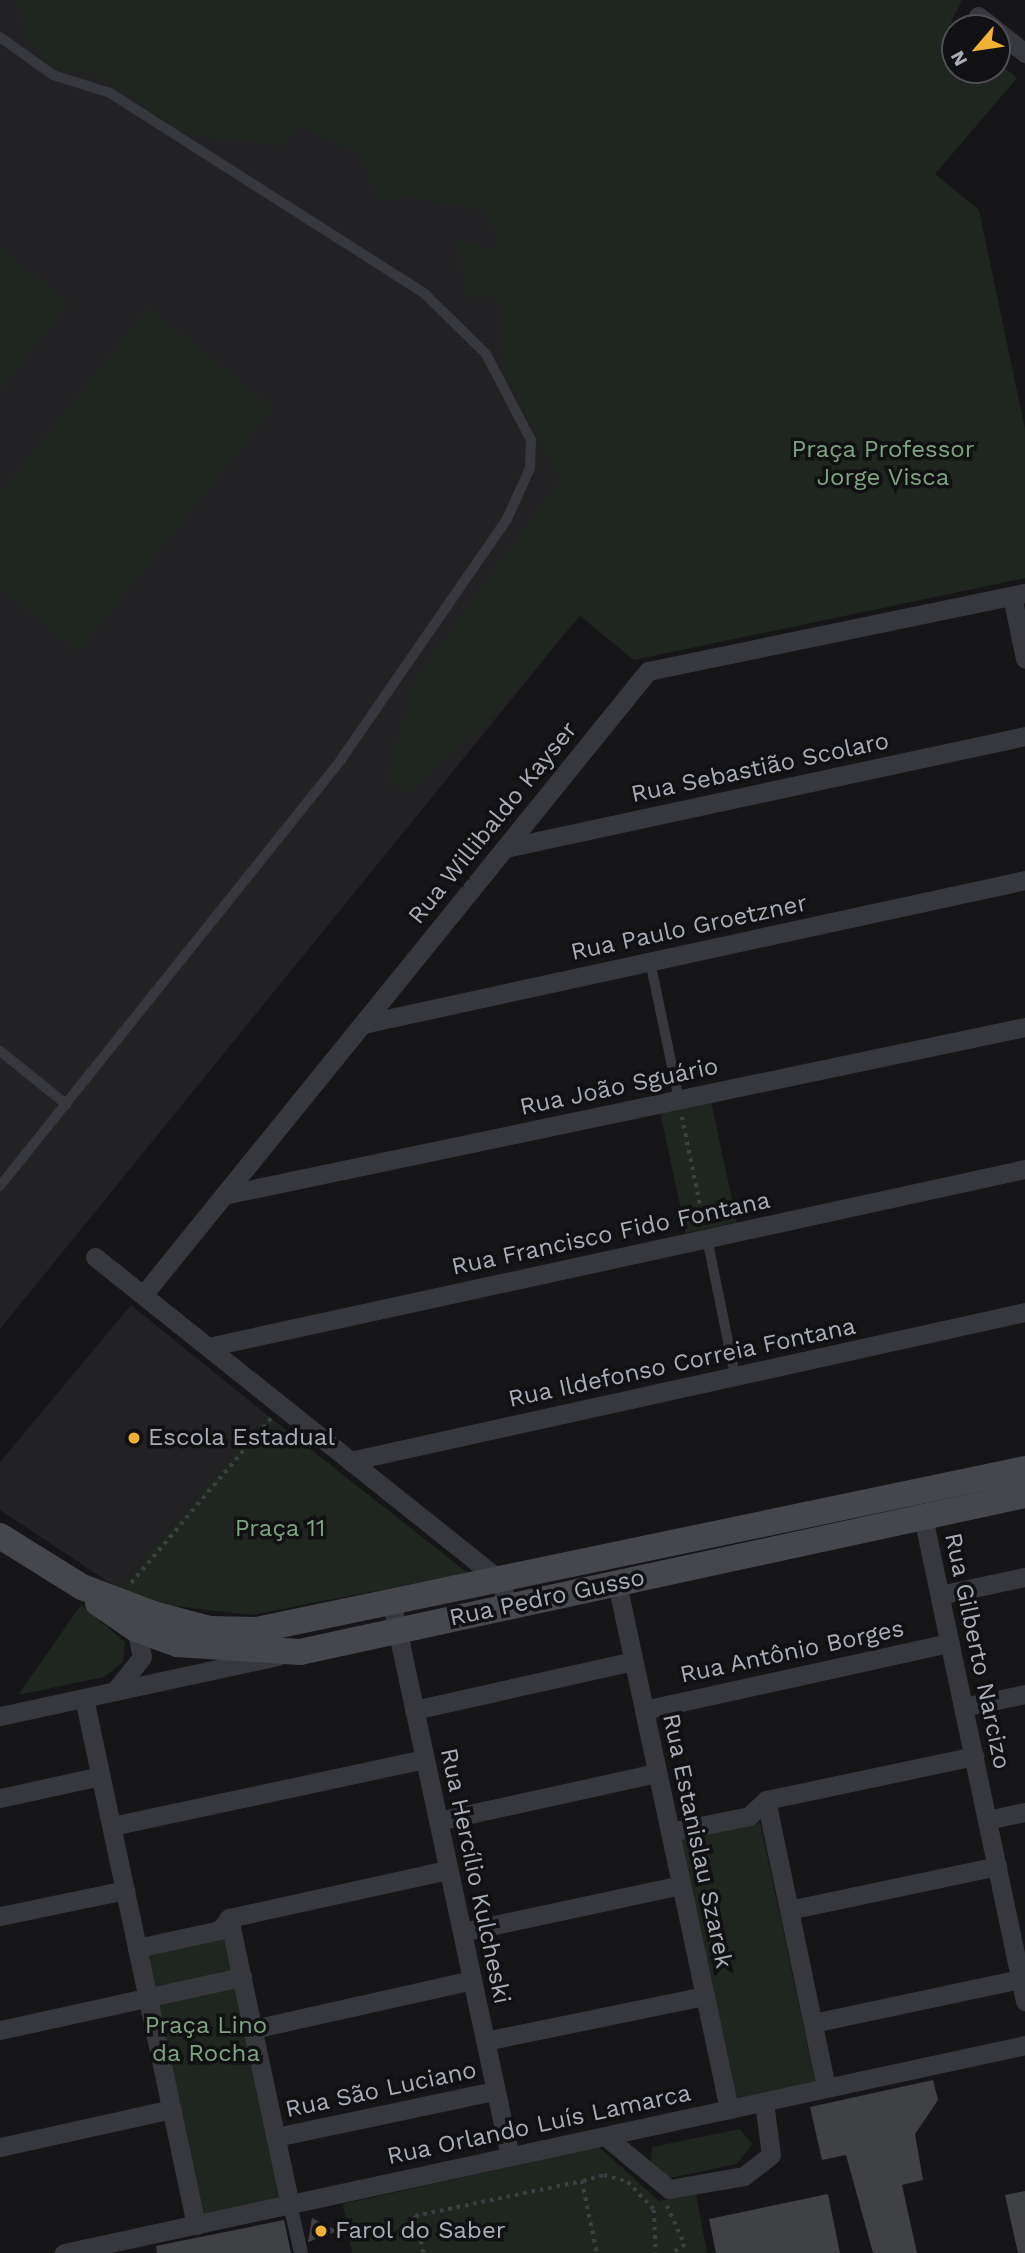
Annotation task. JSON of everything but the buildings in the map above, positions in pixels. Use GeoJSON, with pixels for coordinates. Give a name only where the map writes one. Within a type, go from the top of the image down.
{"type":"FeatureCollection","features":[{"type":"Feature","properties":{"kind":"main road","name":"Rua Pedro Gusso"},"geometry":{"type":"LineString","coordinates":[[82,1587],[171,1620],[230,1630],[394,1618],[1025,1469]]}},
{"type":"Feature","properties":{"kind":"main road","name":"Rua Pedro Gusso"},"geometry":{"type":"LineString","coordinates":[[504,1594],[617,1583],[1025,1495]]}},
{"type":"Feature","properties":{"kind":"main road","name":"Rua Pedro Gusso"},"geometry":{"type":"LineString","coordinates":[[0,1536],[82,1587],[136,1629],[211,1649],[300,1652],[394,1618]]}},
{"type":"Feature","properties":{"kind":"street"},"geometry":{"type":"LineString","coordinates":[[1011,42],[1025,53]]}},
{"type":"Feature","properties":{"kind":"street"},"geometry":{"type":"LineString","coordinates":[[1018,595],[1025,659]]}},
{"type":"Feature","properties":{"kind":"street","name":"Rua Willibaldo Kayser"},"geometry":{"type":"LineString","coordinates":[[143,1295],[648,671],[1018,595]]}},
{"type":"Feature","properties":{"kind":"street","name":"Rua Sebastião Scolaro"},"geometry":{"type":"LineString","coordinates":[[505,848],[1025,736]]}},
{"type":"Feature","properties":{"kind":"street","name":"Rua Paulo Groetzner"},"geometry":{"type":"LineString","coordinates":[[363,1024],[1025,880]]}},
{"type":"Feature","properties":{"kind":"street","name":"Rua João Sguário"},"geometry":{"type":"LineString","coordinates":[[224,1195],[1025,1027]]}},
{"type":"Feature","properties":{"kind":"street","name":"Rua Francisco Fido Fontana"},"geometry":{"type":"LineString","coordinates":[[208,1347],[1025,1169]]}},
{"type":"Feature","properties":{"kind":"street"},"geometry":{"type":"LineString","coordinates":[[95,1257],[350,1461],[504,1594]]}},
{"type":"Feature","properties":{"kind":"street","name":"Rua Ildefonso Correia Fontana"},"geometry":{"type":"LineString","coordinates":[[350,1461],[1025,1312]]}},
{"type":"Feature","properties":{"kind":"street","name":"Rua Gilberto Narcizo"},"geometry":{"type":"LineString","coordinates":[[923,1517],[997,1866],[1018,1929],[1020,1979],[1025,2001]]}},
{"type":"Feature","properties":{"kind":"street"},"geometry":{"type":"LineString","coordinates":[[940,1594],[1025,1577]]}},
{"type":"Feature","properties":{"kind":"street","name":"Rua Estanislau Szarek"},"geometry":{"type":"LineString","coordinates":[[617,1583],[729,2109]]}},
{"type":"Feature","properties":{"kind":"street","name":"Rua Hercílio Kulcheski"},"geometry":{"type":"LineString","coordinates":[[394,1618],[510,2157]]}},
{"type":"Feature","properties":{"kind":"street"},"geometry":{"type":"LineString","coordinates":[[114,1692],[142,1657],[136,1629]]}},
{"type":"Feature","properties":{"kind":"street","name":"Rua Antônio Borges"},"geometry":{"type":"LineString","coordinates":[[644,1710],[950,1643]]}},
{"type":"Feature","properties":{"kind":"street"},"geometry":{"type":"LineString","coordinates":[[0,1716],[300,1652]]}},
{"type":"Feature","properties":{"kind":"street"},"geometry":{"type":"LineString","coordinates":[[414,1710],[634,1661]]}},
{"type":"Feature","properties":{"kind":"street"},"geometry":{"type":"LineString","coordinates":[[963,1707],[1025,1694]]}},
{"type":"Feature","properties":{"kind":"street"},"geometry":{"type":"LineString","coordinates":[[84,1698],[196,2225]]}},
{"type":"Feature","properties":{"kind":"street"},"geometry":{"type":"LineString","coordinates":[[670,1832],[749,1816],[766,1800],[974,1756]]}},
{"type":"Feature","properties":{"kind":"street"},"geometry":{"type":"LineString","coordinates":[[112,1826],[425,1759]]}},
{"type":"Feature","properties":{"kind":"street"},"geometry":{"type":"LineString","coordinates":[[438,1821],[657,1773]]}},
{"type":"Feature","properties":{"kind":"street"},"geometry":{"type":"LineString","coordinates":[[0,1798],[101,1776]]}},
{"type":"Feature","properties":{"kind":"street"},"geometry":{"type":"LineString","coordinates":[[766,1800],[826,2088]]}},
{"type":"Feature","properties":{"kind":"street"},"geometry":{"type":"LineString","coordinates":[[987,1820],[1025,1812]]}},
{"type":"Feature","properties":{"kind":"street"},"geometry":{"type":"LineString","coordinates":[[789,1910],[997,1866]]}},
{"type":"Feature","properties":{"kind":"street"},"geometry":{"type":"LineString","coordinates":[[137,1948],[220,1930],[229,1918],[448,1870]]}},
{"type":"Feature","properties":{"kind":"street"},"geometry":{"type":"LineString","coordinates":[[462,1932],[681,1885]]}},
{"type":"Feature","properties":{"kind":"street"},"geometry":{"type":"LineString","coordinates":[[0,1916],[125,1890]]}},
{"type":"Feature","properties":{"kind":"street"},"geometry":{"type":"LineString","coordinates":[[229,1918],[301,2253]]}},
{"type":"Feature","properties":{"kind":"street"},"geometry":{"type":"LineString","coordinates":[[0,2030],[242,1977]]}},
{"type":"Feature","properties":{"kind":"street"},"geometry":{"type":"LineString","coordinates":[[813,2023],[1020,1979]]}},
{"type":"Feature","properties":{"kind":"street"},"geometry":{"type":"LineString","coordinates":[[253,2029],[472,1980]]}},
{"type":"Feature","properties":{"kind":"street"},"geometry":{"type":"LineString","coordinates":[[485,2041],[705,1996]]}},
{"type":"Feature","properties":{"kind":"street","name":"Rua Orlando Luís Lamarca"},"geometry":{"type":"LineString","coordinates":[[64,2253],[1025,2045]]}},
{"type":"Feature","properties":{"kind":"street","name":"Rua São Luciano"},"geometry":{"type":"LineString","coordinates":[[276,2137],[495,2091]]}},
{"type":"Feature","properties":{"kind":"street"},"geometry":{"type":"LineString","coordinates":[[605,2136],[661,2189],[710,2183],[766,2164],[772,2143],[764,2102]]}},
{"type":"Feature","properties":{"kind":"street"},"geometry":{"type":"LineString","coordinates":[[0,2147],[172,2109]]}},
{"type":"Feature","properties":{"kind":"lane"},"geometry":{"type":"LineString","coordinates":[[0,37],[53,75],[110,93],[425,294],[486,354],[531,440],[530,468],[507,519],[341,760],[0,1186]]}},
{"type":"Feature","properties":{"kind":"lane"},"geometry":{"type":"LineString","coordinates":[[650,961],[679,1100]]}},
{"type":"Feature","properties":{"kind":"lane"},"geometry":{"type":"LineString","coordinates":[[0,1051],[66,1104]]}},
{"type":"Feature","properties":{"kind":"lane"},"geometry":{"type":"LineString","coordinates":[[707,1238],[735,1376]]}},
{"type":"Feature","properties":{"kind":"path"},"geometry":{"type":"LineString","coordinates":[[679,1100],[707,1238]]}},
{"type":"Feature","properties":{"kind":"path"},"geometry":{"type":"LineString","coordinates":[[116,1600],[281,1406]]}},
{"type":"Feature","properties":{"kind":"path"},"geometry":{"type":"LineString","coordinates":[[423,2253],[415,2216],[604,2175],[628,2182],[654,2210]]}},
{"type":"Feature","properties":{"kind":"path"},"geometry":{"type":"LineString","coordinates":[[582,2181],[597,2253]]}},
{"type":"Feature","properties":{"kind":"path"},"geometry":{"type":"LineString","coordinates":[[656,2253],[654,2210],[661,2189]]}},
{"type":"Feature","properties":{"kind":"path"},"geometry":{"type":"LineString","coordinates":[[661,2189],[685,2245],[673,2253]]}},
{"type":"Feature","properties":{"kind":"shaded area"},"geometry":{"type":"Polygon","coordinates":[[[0,0],[754,0],[580,615],[0,1329],[0,0]]]}},
{"type":"Feature","properties":{"kind":"shaded area","name":"Escola Estadual"},"geometry":{"type":"Polygon","coordinates":[[[131,1305],[267,1415],[119,1589],[0,1510],[0,1462],[131,1305]]]}},
{"type":"Feature","properties":{"kind":"green space","name":"Praça Professor Jorge Visca"},"geometry":{"type":"Polygon","coordinates":[[[17,0],[962,0],[955,14],[941,14],[941,84],[1011,84],[1011,73],[1017,78],[935,174],[979,210],[1025,429],[1025,578],[634,660],[580,616],[485,724],[408,793],[386,779],[415,679],[560,480],[503,368],[498,296],[465,298],[458,238],[501,254],[489,212],[413,197],[379,201],[360,154],[298,125],[282,146],[186,135],[97,75],[56,68],[28,43],[17,0]]]}},
{"type":"Feature","properties":{"kind":"green space"},"geometry":{"type":"Polygon","coordinates":[[[0,248],[69,303],[0,391],[0,248]]]}},
{"type":"Feature","properties":{"kind":"green space"},"geometry":{"type":"Polygon","coordinates":[[[148,307],[273,408],[78,652],[0,588],[0,492],[148,307]]]}},
{"type":"Feature","properties":{"kind":"green space"},"geometry":{"type":"Polygon","coordinates":[[[711,1101],[737,1222],[686,1233],[660,1112],[711,1101]]]}},
{"type":"Feature","properties":{"kind":"green space","name":"Praça 11"},"geometry":{"type":"Polygon","coordinates":[[[267,1415],[468,1573],[251,1615],[158,1604],[119,1589],[267,1415]]]}},
{"type":"Feature","properties":{"kind":"green space"},"geometry":{"type":"Polygon","coordinates":[[[81,1605],[125,1642],[123,1662],[104,1677],[18,1695],[81,1605]]]}},
{"type":"Feature","properties":{"kind":"green space"},"geometry":{"type":"Polygon","coordinates":[[[760,1822],[816,2084],[736,2101],[681,1839],[760,1822]]]}},
{"type":"Feature","properties":{"kind":"green space","name":"Praça Lino da Rocha"},"geometry":{"type":"Polygon","coordinates":[[[226,1937],[281,2197],[200,2214],[145,1954],[226,1937]]]}},
{"type":"Feature","properties":{"kind":"green space"},"geometry":{"type":"Polygon","coordinates":[[[740,2129],[752,2144],[737,2164],[670,2178],[651,2163],[652,2147],[740,2129]]]}},
{"type":"Feature","properties":{"kind":"green space"},"geometry":{"type":"Polygon","coordinates":[[[599,2147],[659,2201],[696,2194],[707,2253],[352,2253],[343,2204],[599,2147]]]}},
{"type":"Feature","properties":{"kind":"place","name":"Escola Estadual"},"geometry":{"type":"Point","coordinates":[134,1438]}},
{"type":"Feature","properties":{"kind":"place","name":"Farol do Saber"},"geometry":{"type":"Point","coordinates":[321,2231]}}]}
